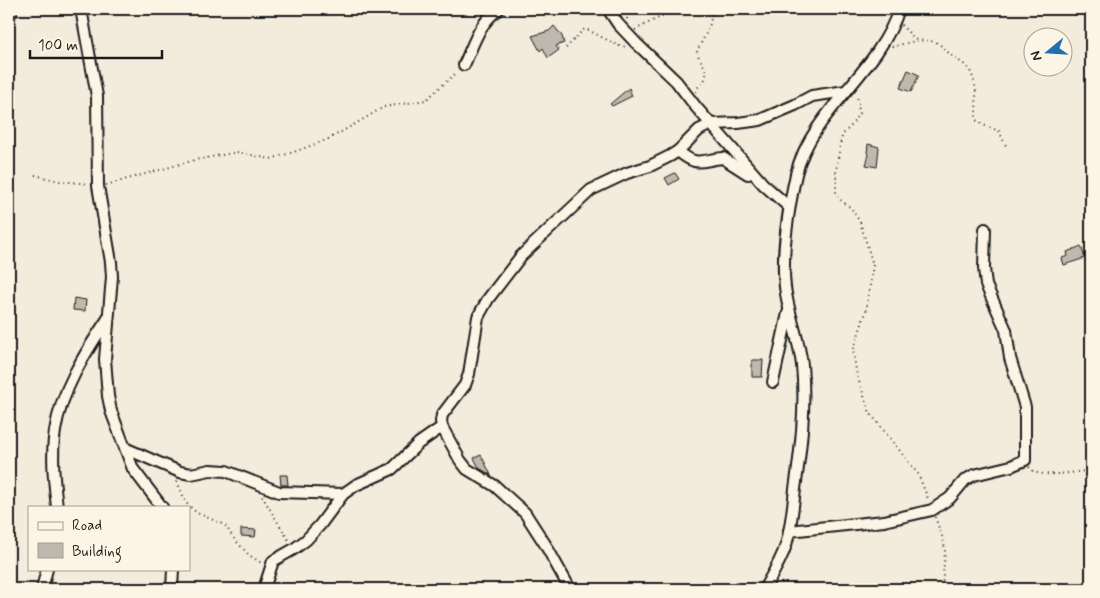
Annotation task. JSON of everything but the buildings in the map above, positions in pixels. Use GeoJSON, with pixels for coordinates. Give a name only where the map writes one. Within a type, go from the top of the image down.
{"type":"FeatureCollection","features":[{"type":"Feature","properties":{"kind":"street"},"geometry":{"type":"LineString","coordinates":[[81,9],[97,96],[98,186],[112,277],[105,380],[111,411],[133,469],[161,506]]}},
{"type":"Feature","properties":{"kind":"street"},"geometry":{"type":"LineString","coordinates":[[464,65],[486,19],[499,9]]}},
{"type":"Feature","properties":{"kind":"street"},"geometry":{"type":"LineString","coordinates":[[608,9],[618,24],[676,81],[763,184]]}},
{"type":"Feature","properties":{"kind":"street"},"geometry":{"type":"LineString","coordinates":[[764,589],[786,545],[799,463],[803,415],[802,363],[784,282],[789,207],[798,168],[806,145],[856,78],[880,50],[896,20],[899,9]]}},
{"type":"Feature","properties":{"kind":"street"},"geometry":{"type":"LineString","coordinates":[[570,589],[546,544],[525,514],[494,486],[467,469],[442,427],[442,415],[464,385],[469,374],[481,309],[521,256],[591,190],[627,173],[650,166],[678,151],[699,130],[711,124],[760,120],[812,96],[846,91]]}},
{"type":"Feature","properties":{"kind":"street"},"geometry":{"type":"LineString","coordinates":[[678,151],[692,162],[723,158],[728,160],[763,184],[789,207]]}},
{"type":"Feature","properties":{"kind":"street"},"geometry":{"type":"LineString","coordinates":[[789,531],[884,521],[932,510],[950,498],[965,480],[974,475],[1011,466],[1025,460],[1026,407],[1010,358],[1004,324],[986,285],[984,268],[985,229]]}},
{"type":"Feature","properties":{"kind":"street"},"geometry":{"type":"LineString","coordinates":[[773,382],[789,307]]}},
{"type":"Feature","properties":{"kind":"street"},"geometry":{"type":"LineString","coordinates":[[57,506],[54,490],[53,457],[55,430],[60,411],[71,382],[108,318]]}},
{"type":"Feature","properties":{"kind":"street"},"geometry":{"type":"LineString","coordinates":[[264,589],[273,561],[294,549],[317,529],[343,494],[392,469],[419,443],[442,427]]}},
{"type":"Feature","properties":{"kind":"street"},"geometry":{"type":"LineString","coordinates":[[127,449],[174,470],[192,474],[210,470],[226,471],[279,492],[343,494]]}},
{"type":"Feature","properties":{"kind":"street"},"geometry":{"type":"LineString","coordinates":[[42,589],[47,570]]}},
{"type":"Feature","properties":{"kind":"street"},"geometry":{"type":"LineString","coordinates":[[172,589],[174,570]]}},
{"type":"Feature","properties":{"kind":"path"},"geometry":{"type":"LineString","coordinates":[[628,34],[676,9]]}},
{"type":"Feature","properties":{"kind":"path"},"geometry":{"type":"LineString","coordinates":[[696,107],[696,91],[704,80],[706,71],[697,52],[709,28],[713,9]]}},
{"type":"Feature","properties":{"kind":"path"},"geometry":{"type":"LineString","coordinates":[[896,20],[916,41]]}},
{"type":"Feature","properties":{"kind":"path"},"geometry":{"type":"LineString","coordinates":[[566,48],[582,30],[586,29],[621,47],[636,43]]}},
{"type":"Feature","properties":{"kind":"path"},"geometry":{"type":"LineString","coordinates":[[880,50],[916,41],[939,44],[970,71],[977,105],[976,120],[999,131],[1006,146]]}},
{"type":"Feature","properties":{"kind":"path"},"geometry":{"type":"LineString","coordinates":[[35,175],[59,181],[98,186],[150,174],[195,160],[238,152],[264,159],[294,152],[329,139],[384,107],[426,100],[464,65]]}},
{"type":"Feature","properties":{"kind":"path"},"geometry":{"type":"LineString","coordinates":[[856,78],[859,114],[843,134],[836,170],[836,196],[851,208],[860,222],[873,265],[866,312],[854,351],[856,368],[862,393],[870,413],[918,474],[940,529],[945,550],[942,589]]}},
{"type":"Feature","properties":{"kind":"path"},"geometry":{"type":"LineString","coordinates":[[1025,460],[1033,472],[1037,473],[1055,474],[1091,470]]}},
{"type":"Feature","properties":{"kind":"path"},"geometry":{"type":"LineString","coordinates":[[174,470],[180,492],[189,506]]}},
{"type":"Feature","properties":{"kind":"path"},"geometry":{"type":"LineString","coordinates":[[257,483],[262,495],[294,549]]}},
{"type":"Feature","properties":{"kind":"path"},"geometry":{"type":"LineString","coordinates":[[190,507],[196,513],[225,525],[235,540],[249,555],[270,568]]}}]}
